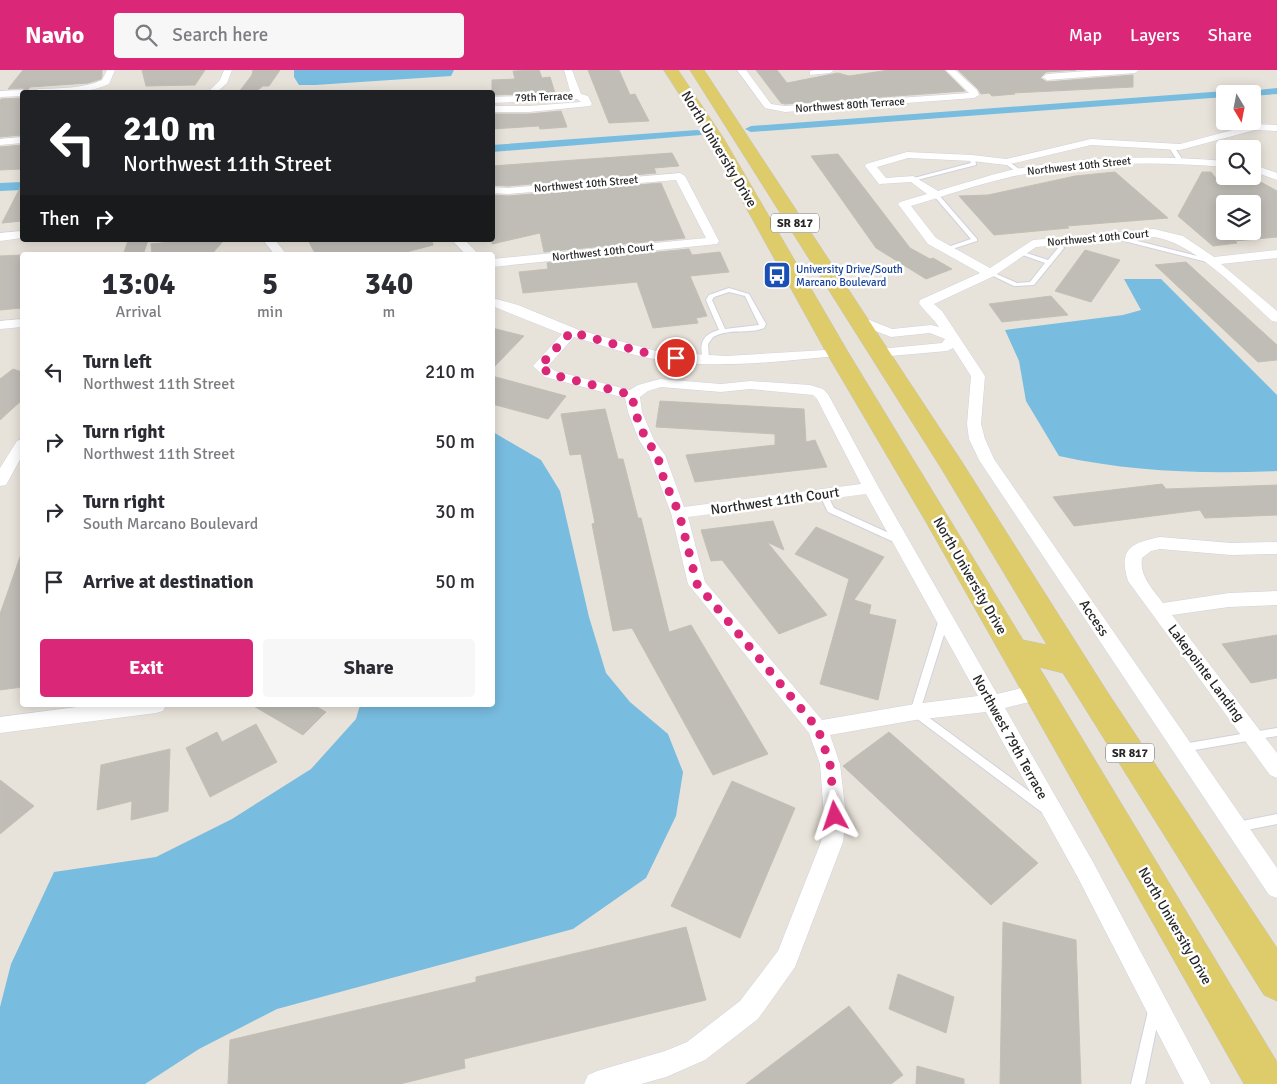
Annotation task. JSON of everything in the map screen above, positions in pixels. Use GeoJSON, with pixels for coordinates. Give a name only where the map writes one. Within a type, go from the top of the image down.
{"type":"FeatureCollection","features":[{"type":"Feature","properties":{"kind":"main road","name":"North University Drive"},"geometry":{"type":"LineString","coordinates":[[671,70],[716,139],[837,352],[939,522],[1267,1084]]}},
{"type":"Feature","properties":{"kind":"main road","name":"North University Drive"},"geometry":{"type":"LineString","coordinates":[[696,70],[954,468],[1072,663],[1277,982]]}},
{"type":"Feature","properties":{"kind":"main road"},"geometry":{"type":"LineString","coordinates":[[769,233],[781,238],[838,327],[879,354]]}},
{"type":"Feature","properties":{"kind":"main road"},"geometry":{"type":"LineString","coordinates":[[837,352],[865,367],[934,452],[954,468]]}},
{"type":"Feature","properties":{"kind":"main road"},"geometry":{"type":"LineString","coordinates":[[1013,649],[1072,663]]}},
{"type":"Feature","properties":{"kind":"street"},"geometry":{"type":"LineString","coordinates":[[85,90],[106,82],[111,70]]}},
{"type":"Feature","properties":{"kind":"street"},"geometry":{"type":"LineString","coordinates":[[214,90],[224,81],[228,70]]}},
{"type":"Feature","properties":{"kind":"street","name":"79th Terrace"},"geometry":{"type":"LineString","coordinates":[[495,100],[520,104],[587,104],[585,98],[577,96],[568,70]]}},
{"type":"Feature","properties":{"kind":"street","name":"Northwest 80th Terrace"},"geometry":{"type":"LineString","coordinates":[[741,70],[768,106],[775,108],[800,108],[974,95],[974,92],[950,70]]}},
{"type":"Feature","properties":{"kind":"street"},"geometry":{"type":"LineString","coordinates":[[813,73],[830,70]]}},
{"type":"Feature","properties":{"kind":"street"},"geometry":{"type":"LineString","coordinates":[[1043,73],[1135,70]]}},
{"type":"Feature","properties":{"kind":"street"},"geometry":{"type":"LineString","coordinates":[[1043,73],[1058,86]]}},
{"type":"Feature","properties":{"kind":"street"},"geometry":{"type":"LineString","coordinates":[[0,94],[20,94]]}},
{"type":"Feature","properties":{"kind":"street","name":"79th Terrace"},"geometry":{"type":"LineString","coordinates":[[495,108],[520,104]]}},
{"type":"Feature","properties":{"kind":"street","name":"Northwest 10th Street"},"geometry":{"type":"LineString","coordinates":[[913,179],[883,182],[870,166],[907,155],[972,158],[1006,162],[1091,142],[1176,146],[1256,127],[1277,128]]}},
{"type":"Feature","properties":{"kind":"street"},"geometry":{"type":"LineString","coordinates":[[0,142],[20,140]]}},
{"type":"Feature","properties":{"kind":"street","name":"Northwest 10th Street"},"geometry":{"type":"LineString","coordinates":[[936,195],[1020,172],[1112,161],[1179,159],[1216,163]]}},
{"type":"Feature","properties":{"kind":"street"},"geometry":{"type":"LineString","coordinates":[[1261,171],[1277,177]]}},
{"type":"Feature","properties":{"kind":"street","name":"Northwest 10th Street"},"geometry":{"type":"LineString","coordinates":[[495,190],[508,191],[680,176],[713,242]]}},
{"type":"Feature","properties":{"kind":"street"},"geometry":{"type":"LineString","coordinates":[[913,179],[936,195]]}},
{"type":"Feature","properties":{"kind":"street"},"geometry":{"type":"LineString","coordinates":[[936,195],[904,204],[932,241],[990,273]]}},
{"type":"Feature","properties":{"kind":"street","name":"Northwest 10th Court"},"geometry":{"type":"LineString","coordinates":[[925,302],[990,273],[1033,244],[1154,233],[1170,235],[1185,240],[1277,318]]}},
{"type":"Feature","properties":{"kind":"street"},"geometry":{"type":"LineString","coordinates":[[0,237],[20,235]]}},
{"type":"Feature","properties":{"kind":"street"},"geometry":{"type":"LineString","coordinates":[[271,242],[279,252]]}},
{"type":"Feature","properties":{"kind":"street"},"geometry":{"type":"LineString","coordinates":[[460,242],[470,252]]}},
{"type":"Feature","properties":{"kind":"street","name":"Northwest 10th Court"},"geometry":{"type":"LineString","coordinates":[[495,263],[713,242]]}},
{"type":"Feature","properties":{"kind":"street"},"geometry":{"type":"LineString","coordinates":[[1210,261],[1277,254]]}},
{"type":"Feature","properties":{"kind":"street","name":"Access"},"geometry":{"type":"LineString","coordinates":[[925,302],[953,337],[978,376],[974,424],[977,439],[987,460],[1277,886]]}},
{"type":"Feature","properties":{"kind":"street"},"geometry":{"type":"LineString","coordinates":[[495,303],[512,307],[571,332],[664,356],[706,360],[746,360],[837,352]]}},
{"type":"Feature","properties":{"kind":"street"},"geometry":{"type":"LineString","coordinates":[[857,319],[891,333],[931,329],[953,337],[947,347],[879,354]]}},
{"type":"Feature","properties":{"kind":"street"},"geometry":{"type":"LineString","coordinates":[[0,325],[20,324]]}},
{"type":"Feature","properties":{"kind":"street"},"geometry":{"type":"LineString","coordinates":[[571,332],[540,366],[550,374],[632,395],[635,412],[646,440],[657,454],[664,480],[679,513],[697,584],[818,729],[830,764],[835,816],[832,842],[787,959],[749,1010],[696,1051],[666,1064],[597,1084]]}},
{"type":"Feature","properties":{"kind":"street","name":"Northwest 79th Terrace"},"geometry":{"type":"LineString","coordinates":[[632,395],[643,388],[660,383],[721,388],[750,385],[818,392],[823,397],[871,488],[1054,816],[1198,1084]]}},
{"type":"Feature","properties":{"kind":"street"},"geometry":{"type":"LineString","coordinates":[[0,481],[20,447]]}},
{"type":"Feature","properties":{"kind":"street","name":"Northwest 11th Court"},"geometry":{"type":"LineString","coordinates":[[679,513],[871,488]]}},
{"type":"Feature","properties":{"kind":"street","name":"Lakepointe Landing"},"geometry":{"type":"LineString","coordinates":[[1277,548],[1231,549],[1160,543],[1146,546],[1134,555],[1132,566],[1137,581],[1277,769]]}},
{"type":"Feature","properties":{"kind":"street","name":"Lakepointe Landing"},"geometry":{"type":"LineString","coordinates":[[1160,610],[1229,600],[1277,598]]}},
{"type":"Feature","properties":{"kind":"street"},"geometry":{"type":"LineString","coordinates":[[818,729],[915,712],[991,703],[1038,692]]}},
{"type":"Feature","properties":{"kind":"street"},"geometry":{"type":"LineString","coordinates":[[0,725],[140,707]]}},
{"type":"Feature","properties":{"kind":"lane"},"geometry":{"type":"LineString","coordinates":[[1176,146],[1179,159]]}},
{"type":"Feature","properties":{"kind":"lane"},"geometry":{"type":"LineString","coordinates":[[913,179],[974,164],[972,158]]}},
{"type":"Feature","properties":{"kind":"lane"},"geometry":{"type":"LineString","coordinates":[[1006,162],[1020,172]]}},
{"type":"Feature","properties":{"kind":"lane"},"geometry":{"type":"LineString","coordinates":[[936,195],[975,240],[947,249]]}},
{"type":"Feature","properties":{"kind":"lane"},"geometry":{"type":"LineString","coordinates":[[990,273],[1016,285],[1032,284],[1062,248],[1056,242]]}},
{"type":"Feature","properties":{"kind":"lane"},"geometry":{"type":"LineString","coordinates":[[1020,253],[1049,262]]}},
{"type":"Feature","properties":{"kind":"lane"},"geometry":{"type":"LineString","coordinates":[[706,360],[706,340],[711,335],[723,331],[762,326],[763,324],[747,295],[740,291],[729,290],[711,296],[709,300],[723,331]]}},
{"type":"Feature","properties":{"kind":"lane"},"geometry":{"type":"LineString","coordinates":[[823,494],[831,510],[901,542]]}},
{"type":"Feature","properties":{"kind":"lane"},"geometry":{"type":"LineString","coordinates":[[944,619],[915,712],[1054,816]]}},
{"type":"Feature","properties":{"kind":"lane"},"geometry":{"type":"LineString","coordinates":[[1253,735],[1277,732]]}},
{"type":"Feature","properties":{"kind":"lane","name":"Lakepointe Landing"},"geometry":{"type":"LineString","coordinates":[[1183,748],[1253,735]]}},
{"type":"Feature","properties":{"kind":"lane"},"geometry":{"type":"LineString","coordinates":[[1237,827],[1277,819]]}},
{"type":"Feature","properties":{"kind":"lane"},"geometry":{"type":"LineString","coordinates":[[1138,1084],[1156,1004]]}},
{"type":"Feature","properties":{"kind":"water"},"geometry":{"type":"Polygon","coordinates":[[[294,70],[454,70],[451,76],[299,85],[294,77],[294,70]]]}},
{"type":"Feature","properties":{"kind":"water"},"geometry":{"type":"Polygon","coordinates":[[[1124,279],[1161,279],[1277,395],[1277,471],[1167,471],[1113,466],[1059,456],[1026,401],[1019,361],[1005,330],[1123,315],[1141,310],[1124,279]]]}},
{"type":"Feature","properties":{"kind":"water"},"geometry":{"type":"Polygon","coordinates":[[[495,433],[541,460],[560,491],[589,617],[606,673],[630,702],[668,734],[683,772],[676,816],[646,878],[573,929],[277,1009],[199,1049],[145,1084],[0,1084],[0,1007],[11,964],[54,872],[156,857],[232,819],[311,769],[356,719],[359,707],[495,707],[495,433]]]}},
{"type":"Feature","properties":{"kind":"building"},"geometry":{"type":"Polygon","coordinates":[[[23,70],[102,70],[101,79],[88,83],[30,87],[28,90],[22,88],[8,89],[23,70]]]}},
{"type":"Feature","properties":{"kind":"building"},"geometry":{"type":"Polygon","coordinates":[[[142,70],[205,70],[195,85],[146,86],[142,70]]]}},
{"type":"Feature","properties":{"kind":"building"},"geometry":{"type":"Polygon","coordinates":[[[253,70],[280,70],[269,86],[263,86],[258,90],[241,90],[252,75],[253,70]]]}},
{"type":"Feature","properties":{"kind":"building"},"geometry":{"type":"Polygon","coordinates":[[[539,70],[542,78],[550,77],[555,93],[495,95],[495,90],[492,90],[492,80],[515,79],[513,71],[539,70]]]}},
{"type":"Feature","properties":{"kind":"building"},"geometry":{"type":"Polygon","coordinates":[[[588,70],[619,70],[630,95],[635,94],[649,121],[609,123],[588,70]]]}},
{"type":"Feature","properties":{"kind":"building"},"geometry":{"type":"Polygon","coordinates":[[[756,70],[777,70],[787,83],[838,73],[849,76],[889,70],[944,70],[965,91],[785,104],[781,103],[756,70]]]}},
{"type":"Feature","properties":{"kind":"building"},"geometry":{"type":"Polygon","coordinates":[[[958,70],[1076,70],[1046,72],[1040,78],[1047,82],[1133,75],[1133,87],[1013,93],[1015,94],[992,96],[989,93],[981,94],[958,70]]]}},
{"type":"Feature","properties":{"kind":"building"},"geometry":{"type":"Polygon","coordinates":[[[20,98],[20,135],[0,137],[1,99],[20,98]]]}},
{"type":"Feature","properties":{"kind":"building"},"geometry":{"type":"Polygon","coordinates":[[[561,111],[567,127],[540,129],[539,126],[495,129],[495,114],[529,114],[561,111]]]}},
{"type":"Feature","properties":{"kind":"building"},"geometry":{"type":"Polygon","coordinates":[[[20,145],[20,169],[0,170],[0,147],[20,145]]]}},
{"type":"Feature","properties":{"kind":"building"},"geometry":{"type":"Polygon","coordinates":[[[672,153],[679,166],[654,168],[656,173],[508,186],[495,185],[495,166],[672,153]]]}},
{"type":"Feature","properties":{"kind":"building"},"geometry":{"type":"Polygon","coordinates":[[[838,154],[910,248],[952,269],[926,279],[876,248],[811,156],[838,154]]]}},
{"type":"Feature","properties":{"kind":"building"},"geometry":{"type":"Polygon","coordinates":[[[1115,172],[1168,218],[1067,226],[1069,228],[994,235],[959,196],[988,195],[1075,176],[1115,172]]]}},
{"type":"Feature","properties":{"kind":"building"},"geometry":{"type":"Polygon","coordinates":[[[1202,172],[1211,172],[1216,178],[1216,185],[1261,185],[1261,182],[1277,191],[1277,237],[1261,239],[1261,195],[1216,195],[1216,240],[1246,240],[1213,246],[1178,216],[1202,172]]]}},
{"type":"Feature","properties":{"kind":"building"},"geometry":{"type":"Polygon","coordinates":[[[661,183],[685,238],[544,252],[540,233],[492,244],[492,242],[495,242],[495,195],[508,196],[661,183]]]}},
{"type":"Feature","properties":{"kind":"building"},"geometry":{"type":"Polygon","coordinates":[[[20,188],[20,221],[2,223],[20,188]]]}},
{"type":"Feature","properties":{"kind":"building"},"geometry":{"type":"Polygon","coordinates":[[[128,242],[147,242],[144,252],[124,252],[128,242]]]}},
{"type":"Feature","properties":{"kind":"building"},"geometry":{"type":"Polygon","coordinates":[[[222,242],[214,252],[152,252],[151,244],[222,242]]]}},
{"type":"Feature","properties":{"kind":"building"},"geometry":{"type":"Polygon","coordinates":[[[309,242],[432,242],[433,245],[406,252],[314,252],[309,242]]]}},
{"type":"Feature","properties":{"kind":"building"},"geometry":{"type":"Polygon","coordinates":[[[689,249],[692,255],[720,252],[729,272],[690,276],[707,316],[696,318],[698,323],[653,328],[637,282],[523,293],[519,272],[548,269],[547,263],[689,249]]]}},
{"type":"Feature","properties":{"kind":"building"},"geometry":{"type":"Polygon","coordinates":[[[1085,250],[1120,260],[1091,302],[1055,291],[1085,250]]]}},
{"type":"Feature","properties":{"kind":"building"},"geometry":{"type":"Polygon","coordinates":[[[20,255],[20,308],[0,310],[0,256],[20,255]]]}},
{"type":"Feature","properties":{"kind":"building"},"geometry":{"type":"Polygon","coordinates":[[[1186,262],[1277,345],[1277,360],[1258,362],[1155,265],[1186,262]]]}},
{"type":"Feature","properties":{"kind":"building"},"geometry":{"type":"Polygon","coordinates":[[[1051,296],[1068,315],[1002,322],[989,304],[1051,296]]]}},
{"type":"Feature","properties":{"kind":"building"},"geometry":{"type":"Polygon","coordinates":[[[495,329],[524,336],[495,366],[495,329]]]}},
{"type":"Feature","properties":{"kind":"building"},"geometry":{"type":"Polygon","coordinates":[[[13,369],[20,371],[20,402],[0,420],[0,379],[13,369]]]}},
{"type":"Feature","properties":{"kind":"building"},"geometry":{"type":"Polygon","coordinates":[[[495,377],[566,396],[548,419],[495,405],[495,377]]]}},
{"type":"Feature","properties":{"kind":"building"},"geometry":{"type":"Polygon","coordinates":[[[660,401],[804,409],[806,442],[815,440],[827,467],[695,482],[686,455],[775,445],[775,434],[656,427],[660,401]]]}},
{"type":"Feature","properties":{"kind":"building"},"geometry":{"type":"Polygon","coordinates":[[[605,409],[618,459],[623,459],[638,518],[641,518],[669,632],[691,625],[768,754],[713,775],[632,628],[613,631],[592,524],[595,523],[581,454],[570,455],[561,414],[605,409]]]}},
{"type":"Feature","properties":{"kind":"building"},"geometry":{"type":"Polygon","coordinates":[[[1162,484],[1166,489],[1277,485],[1277,515],[1205,518],[1200,510],[1074,526],[1053,497],[1162,484]]]}},
{"type":"Feature","properties":{"kind":"building"},"geometry":{"type":"Polygon","coordinates":[[[773,521],[784,550],[767,542],[827,615],[779,634],[722,560],[711,561],[701,530],[773,521]]]}},
{"type":"Feature","properties":{"kind":"building"},"geometry":{"type":"Polygon","coordinates":[[[816,527],[884,557],[854,600],[871,605],[869,614],[896,620],[878,700],[820,684],[849,579],[795,554],[816,527]]]}},
{"type":"Feature","properties":{"kind":"building"},"geometry":{"type":"Polygon","coordinates":[[[20,557],[20,687],[0,690],[0,614],[20,557]]]}},
{"type":"Feature","properties":{"kind":"building"},"geometry":{"type":"Polygon","coordinates":[[[1277,635],[1277,678],[1251,683],[1222,644],[1277,635]]]}},
{"type":"Feature","properties":{"kind":"building"},"geometry":{"type":"Polygon","coordinates":[[[255,707],[317,707],[326,712],[303,735],[255,707]]]}},
{"type":"Feature","properties":{"kind":"building"},"geometry":{"type":"Polygon","coordinates":[[[256,724],[277,762],[210,797],[186,748],[217,732],[222,742],[256,724]]]}},
{"type":"Feature","properties":{"kind":"building"},"geometry":{"type":"Polygon","coordinates":[[[889,732],[1038,863],[991,905],[843,766],[889,732]]]}},
{"type":"Feature","properties":{"kind":"building"},"geometry":{"type":"Polygon","coordinates":[[[170,749],[168,811],[131,820],[132,801],[97,810],[101,765],[170,749]]]}},
{"type":"Feature","properties":{"kind":"building"},"geometry":{"type":"Polygon","coordinates":[[[0,780],[34,806],[0,834],[0,780]]]}},
{"type":"Feature","properties":{"kind":"building"},"geometry":{"type":"Polygon","coordinates":[[[732,781],[795,808],[740,938],[671,906],[732,781]]]}},
{"type":"Feature","properties":{"kind":"building"},"geometry":{"type":"Polygon","coordinates":[[[1003,922],[1076,940],[1081,1084],[1000,1084],[1003,922]]]}},
{"type":"Feature","properties":{"kind":"building"},"geometry":{"type":"Polygon","coordinates":[[[686,927],[706,1000],[464,1059],[465,1068],[400,1084],[228,1084],[230,1040],[476,982],[476,977],[686,927]]]}},
{"type":"Feature","properties":{"kind":"building"},"geometry":{"type":"Polygon","coordinates":[[[898,974],[954,997],[946,1033],[889,1009],[898,974]]]}},
{"type":"Feature","properties":{"kind":"building"},"geometry":{"type":"Polygon","coordinates":[[[849,1006],[903,1075],[891,1084],[746,1084],[849,1006]]]}},
{"type":"Feature","properties":{"kind":"building"},"geometry":{"type":"Polygon","coordinates":[[[917,1066],[964,1079],[964,1084],[916,1084],[917,1066]]]}},
{"type":"Feature","properties":{"kind":"waterway"},"geometry":{"type":"LineString","coordinates":[[1261,92],[1277,91]]}},
{"type":"Feature","properties":{"kind":"waterway"},"geometry":{"type":"LineString","coordinates":[[751,129],[1216,95]]}},
{"type":"Feature","properties":{"kind":"waterway"},"geometry":{"type":"LineString","coordinates":[[495,149],[697,133]]}},
{"type":"Feature","properties":{"kind":"waterway"},"geometry":{"type":"LineString","coordinates":[[0,187],[20,186]]}},
{"type":"Feature","properties":{"kind":"place","name":"University Drive/South Marcano Boulevard"},"geometry":{"type":"Point","coordinates":[777,275]}},
{"type":"Feature","properties":{"kind":"route"},"geometry":{"type":"LineString","coordinates":[[676,358],[642,352],[571,332],[540,366],[550,374],[632,395],[635,412],[646,440],[657,454],[664,480],[679,513],[697,584],[818,729],[830,764],[835,816]]}}]}
